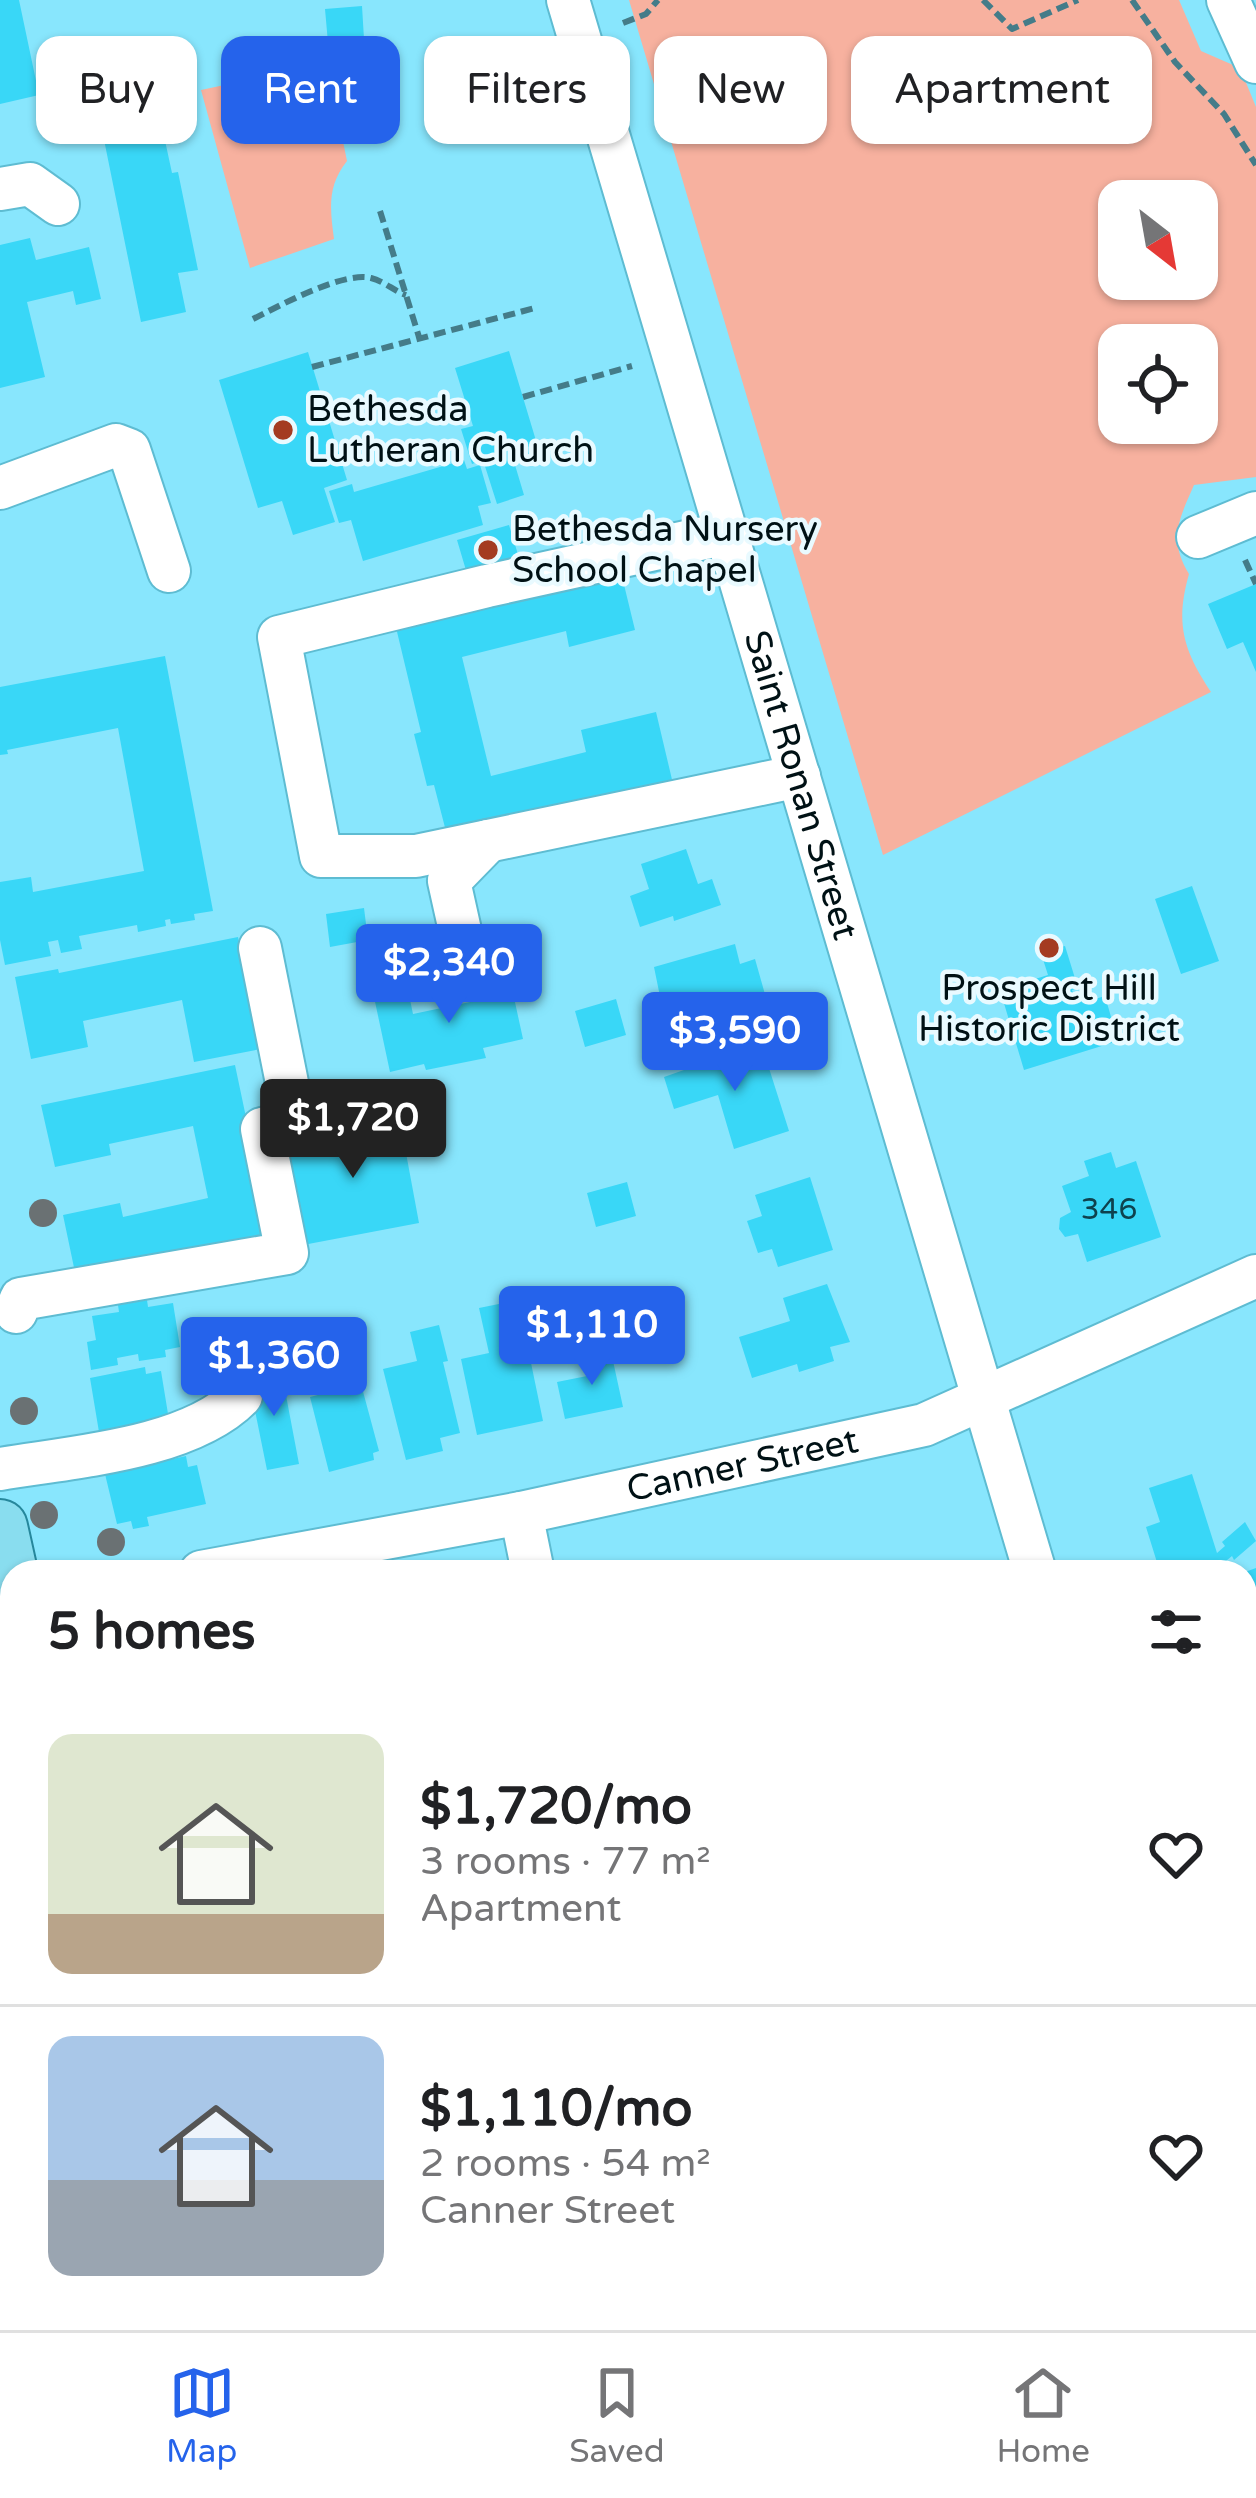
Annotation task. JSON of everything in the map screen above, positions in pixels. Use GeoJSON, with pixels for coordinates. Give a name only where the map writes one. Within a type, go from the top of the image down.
{"type":"FeatureCollection","features":[{"type":"Feature","properties":{"kind":"main road"},"geometry":{"type":"LineString","coordinates":[[0,1527],[7,1560]]}},
{"type":"Feature","properties":{"kind":"street","name":"Saint Ronan Street"},"geometry":{"type":"LineString","coordinates":[[568,0],[1032,1560]]}},
{"type":"Feature","properties":{"kind":"street"},"geometry":{"type":"LineString","coordinates":[[1228,0],[1256,62]]}},
{"type":"Feature","properties":{"kind":"street"},"geometry":{"type":"LineString","coordinates":[[0,189],[29,184],[58,204]]}},
{"type":"Feature","properties":{"kind":"street"},"geometry":{"type":"LineString","coordinates":[[0,488],[116,445],[129,450],[169,571]]}},
{"type":"Feature","properties":{"kind":"street"},"geometry":{"type":"LineString","coordinates":[[1198,537],[1256,513]]}},
{"type":"Feature","properties":{"kind":"street"},"geometry":{"type":"LineString","coordinates":[[727,533],[279,637],[321,856],[416,856],[799,776]]}},
{"type":"Feature","properties":{"kind":"street"},"geometry":{"type":"LineString","coordinates":[[465,953],[449,881],[488,841]]}},
{"type":"Feature","properties":{"kind":"street"},"geometry":{"type":"LineString","coordinates":[[250,1282],[167,1291],[29,1319],[8,1315],[21,1299],[287,1253],[262,1129],[295,1123],[260,948]]}},
{"type":"Feature","properties":{"kind":"street","name":"Canner Street"},"geometry":{"type":"LineString","coordinates":[[266,1560],[521,1513],[924,1426],[1256,1276]]}},
{"type":"Feature","properties":{"kind":"street"},"geometry":{"type":"LineString","coordinates":[[0,1469],[193,1429],[222,1415],[241,1396]]}},
{"type":"Feature","properties":{"kind":"street"},"geometry":{"type":"LineString","coordinates":[[521,1513],[531,1560]]}},
{"type":"Feature","properties":{"kind":"path"},"geometry":{"type":"LineString","coordinates":[[623,23],[646,14],[658,0]]}},
{"type":"Feature","properties":{"kind":"path"},"geometry":{"type":"LineString","coordinates":[[983,0],[1012,29],[1078,0]]}},
{"type":"Feature","properties":{"kind":"path"},"geometry":{"type":"LineString","coordinates":[[1132,0],[1174,62],[1224,114],[1256,165]]}},
{"type":"Feature","properties":{"kind":"path"},"geometry":{"type":"LineString","coordinates":[[380,211],[419,337]]}},
{"type":"Feature","properties":{"kind":"path"},"geometry":{"type":"LineString","coordinates":[[254,319],[315,290],[362,277],[379,280],[406,295]]}},
{"type":"Feature","properties":{"kind":"path"},"geometry":{"type":"LineString","coordinates":[[312,367],[535,308]]}},
{"type":"Feature","properties":{"kind":"path"},"geometry":{"type":"LineString","coordinates":[[523,397],[632,366]]}},
{"type":"Feature","properties":{"kind":"shaded area"},"geometry":{"type":"Polygon","coordinates":[[[629,0],[1179,0],[1201,51],[1240,68],[1256,107],[1256,477],[1194,485],[1177,540],[1189,574],[1184,636],[1211,692],[883,855],[672,144],[827,144],[827,36],[654,36],[654,84],[629,0]]]}},
{"type":"Feature","properties":{"kind":"shaded area"},"geometry":{"type":"Polygon","coordinates":[[[221,86],[221,144],[344,144],[347,161],[333,189],[331,208],[334,239],[250,268],[201,90],[221,86]]]}},
{"type":"Feature","properties":{"kind":"building"},"geometry":{"type":"Polygon","coordinates":[[[0,0],[19,0],[36,96],[0,104],[0,0]]]}},
{"type":"Feature","properties":{"kind":"building"},"geometry":{"type":"Polygon","coordinates":[[[362,6],[364,36],[327,36],[325,9],[362,6]]]}},
{"type":"Feature","properties":{"kind":"building"},"geometry":{"type":"Polygon","coordinates":[[[105,144],[166,144],[172,173],[178,172],[198,270],[178,273],[186,312],[141,322],[105,144]]]}},
{"type":"Feature","properties":{"kind":"building"},"geometry":{"type":"Polygon","coordinates":[[[30,238],[36,260],[89,247],[101,299],[76,305],[73,291],[27,302],[45,377],[0,388],[0,245],[30,238]]]}},
{"type":"Feature","properties":{"kind":"building"},"geometry":{"type":"Polygon","coordinates":[[[509,351],[537,444],[527,447],[530,460],[515,465],[524,495],[497,504],[483,460],[472,464],[461,429],[473,426],[455,368],[509,351]]]}},
{"type":"Feature","properties":{"kind":"building","name":"Bethesda Lutheran Church"},"geometry":{"type":"Polygon","coordinates":[[[308,352],[347,480],[324,488],[335,522],[293,535],[282,501],[258,508],[219,380],[308,352]]]}},
{"type":"Feature","properties":{"kind":"building"},"geometry":{"type":"Polygon","coordinates":[[[464,460],[467,469],[480,465],[491,503],[478,506],[483,525],[363,561],[351,520],[339,523],[329,491],[352,484],[354,492],[464,460]]]}},
{"type":"Feature","properties":{"kind":"building","name":"Bethesda Nursery School Chapel"},"geometry":{"type":"Polygon","coordinates":[[[509,525],[520,561],[468,577],[457,540],[509,525]]]}},
{"type":"Feature","properties":{"kind":"building"},"geometry":{"type":"Polygon","coordinates":[[[618,560],[635,630],[569,647],[566,631],[462,657],[491,776],[586,752],[581,730],[656,712],[674,788],[449,843],[414,734],[421,732],[393,615],[618,560]]]}},
{"type":"Feature","properties":{"kind":"building"},"geometry":{"type":"Polygon","coordinates":[[[1256,584],[1256,672],[1243,642],[1227,649],[1208,604],[1256,584]]]}},
{"type":"Feature","properties":{"kind":"building"},"geometry":{"type":"Polygon","coordinates":[[[165,656],[213,911],[194,914],[195,920],[171,924],[170,919],[165,920],[166,926],[138,932],[137,925],[79,936],[82,949],[61,953],[58,940],[48,942],[51,956],[5,965],[0,882],[31,877],[33,892],[144,871],[118,728],[0,755],[0,687],[165,656]]]}},
{"type":"Feature","properties":{"kind":"building"},"geometry":{"type":"Polygon","coordinates":[[[686,849],[698,884],[712,879],[721,905],[640,927],[630,896],[649,889],[641,864],[686,849]]]}},
{"type":"Feature","properties":{"kind":"building"},"geometry":{"type":"Polygon","coordinates":[[[1192,886],[1219,961],[1181,974],[1155,899],[1192,886]]]}},
{"type":"Feature","properties":{"kind":"building"},"geometry":{"type":"Polygon","coordinates":[[[364,908],[368,940],[330,947],[326,914],[364,908]]]}},
{"type":"Feature","properties":{"kind":"building"},"geometry":{"type":"Polygon","coordinates":[[[238,937],[261,1049],[194,1062],[182,1000],[83,1021],[88,1047],[31,1059],[15,977],[58,969],[59,973],[238,937]]]}},
{"type":"Feature","properties":{"kind":"building"},"geometry":{"type":"Polygon","coordinates":[[[735,944],[740,964],[755,959],[768,1005],[689,1027],[686,1015],[665,1021],[654,967],[735,944]]]}},
{"type":"Feature","properties":{"kind":"building"},"geometry":{"type":"Polygon","coordinates":[[[1065,946],[1078,988],[1072,990],[1075,998],[1083,994],[1085,1002],[1105,996],[1118,1041],[1024,1070],[1000,990],[1048,975],[1041,953],[1065,946]]]}},
{"type":"Feature","properties":{"kind":"building"},"geometry":{"type":"Polygon","coordinates":[[[508,970],[523,1039],[483,1048],[486,1058],[390,1072],[374,997],[408,990],[413,1014],[470,1002],[465,980],[508,970]]]}},
{"type":"Feature","properties":{"kind":"building"},"geometry":{"type":"Polygon","coordinates":[[[616,999],[626,1035],[585,1047],[575,1011],[616,999]]]}},
{"type":"Feature","properties":{"kind":"building"},"geometry":{"type":"Polygon","coordinates":[[[761,1043],[789,1131],[734,1149],[718,1095],[674,1109],[664,1077],[761,1043]]]}},
{"type":"Feature","properties":{"kind":"building"},"geometry":{"type":"Polygon","coordinates":[[[235,1065],[271,1236],[76,1277],[63,1215],[120,1203],[123,1217],[208,1198],[193,1126],[109,1144],[111,1155],[55,1167],[41,1105],[235,1065]]]}},
{"type":"Feature","properties":{"kind":"building"},"geometry":{"type":"Polygon","coordinates":[[[400,1119],[403,1135],[419,1131],[422,1150],[406,1153],[419,1223],[303,1245],[283,1142],[400,1119]]]}},
{"type":"Feature","properties":{"kind":"building"},"geometry":{"type":"Polygon","coordinates":[[[1111,1152],[1116,1168],[1136,1161],[1161,1237],[1087,1262],[1078,1234],[1065,1237],[1059,1229],[1060,1218],[1071,1212],[1062,1186],[1089,1176],[1084,1161],[1111,1152]]]}},
{"type":"Feature","properties":{"kind":"building"},"geometry":{"type":"Polygon","coordinates":[[[810,1177],[833,1250],[778,1267],[772,1249],[758,1253],[747,1221],[762,1216],[755,1195],[810,1177]]]}},
{"type":"Feature","properties":{"kind":"building"},"geometry":{"type":"Polygon","coordinates":[[[627,1182],[636,1216],[596,1227],[587,1193],[627,1182]]]}},
{"type":"Feature","properties":{"kind":"building"},"geometry":{"type":"Polygon","coordinates":[[[827,1284],[850,1342],[830,1347],[834,1361],[799,1372],[797,1364],[752,1378],[739,1337],[790,1321],[783,1298],[827,1284]]]}},
{"type":"Feature","properties":{"kind":"building"},"geometry":{"type":"Polygon","coordinates":[[[147,1300],[148,1307],[173,1303],[180,1347],[165,1350],[166,1357],[139,1361],[138,1354],[117,1358],[118,1365],[91,1370],[87,1342],[96,1340],[92,1316],[119,1312],[118,1305],[147,1300]]]}},
{"type":"Feature","properties":{"kind":"building"},"geometry":{"type":"Polygon","coordinates":[[[518,1300],[543,1421],[477,1435],[461,1359],[489,1353],[479,1308],[518,1300]]]}},
{"type":"Feature","properties":{"kind":"building"},"geometry":{"type":"Polygon","coordinates":[[[439,1325],[460,1433],[440,1438],[443,1451],[406,1460],[383,1369],[417,1361],[410,1332],[439,1325]]]}},
{"type":"Feature","properties":{"kind":"building"},"geometry":{"type":"Polygon","coordinates":[[[610,1347],[623,1407],[565,1419],[557,1382],[592,1375],[587,1352],[610,1347]]]}},
{"type":"Feature","properties":{"kind":"building"},"geometry":{"type":"Polygon","coordinates":[[[145,1367],[146,1374],[161,1371],[169,1420],[100,1438],[90,1378],[145,1367]]]}},
{"type":"Feature","properties":{"kind":"building"},"geometry":{"type":"Polygon","coordinates":[[[281,1369],[299,1464],[267,1470],[248,1376],[281,1369]]]}},
{"type":"Feature","properties":{"kind":"building"},"geometry":{"type":"Polygon","coordinates":[[[361,1384],[379,1451],[373,1453],[374,1460],[329,1472],[310,1397],[361,1384]]]}},
{"type":"Feature","properties":{"kind":"building"},"geometry":{"type":"Polygon","coordinates":[[[186,1456],[188,1467],[197,1465],[206,1504],[147,1517],[149,1526],[133,1529],[131,1521],[117,1524],[105,1474],[186,1456]]]}},
{"type":"Feature","properties":{"kind":"building"},"geometry":{"type":"Polygon","coordinates":[[[1192,1474],[1217,1553],[1225,1546],[1222,1542],[1245,1522],[1256,1541],[1234,1560],[1232,1556],[1227,1560],[1156,1560],[1146,1527],[1160,1522],[1149,1488],[1192,1474]]]}},
{"type":"Feature","properties":{"kind":"place","name":"Bethesda Lutheran Church"},"geometry":{"type":"Point","coordinates":[283,430]}},
{"type":"Feature","properties":{"kind":"place","name":"Bethesda Nursery School Chapel"},"geometry":{"type":"Point","coordinates":[488,550]}},
{"type":"Feature","properties":{"kind":"place","name":"Prospect Hill Historic District"},"geometry":{"type":"Point","coordinates":[1049,948]}}]}
